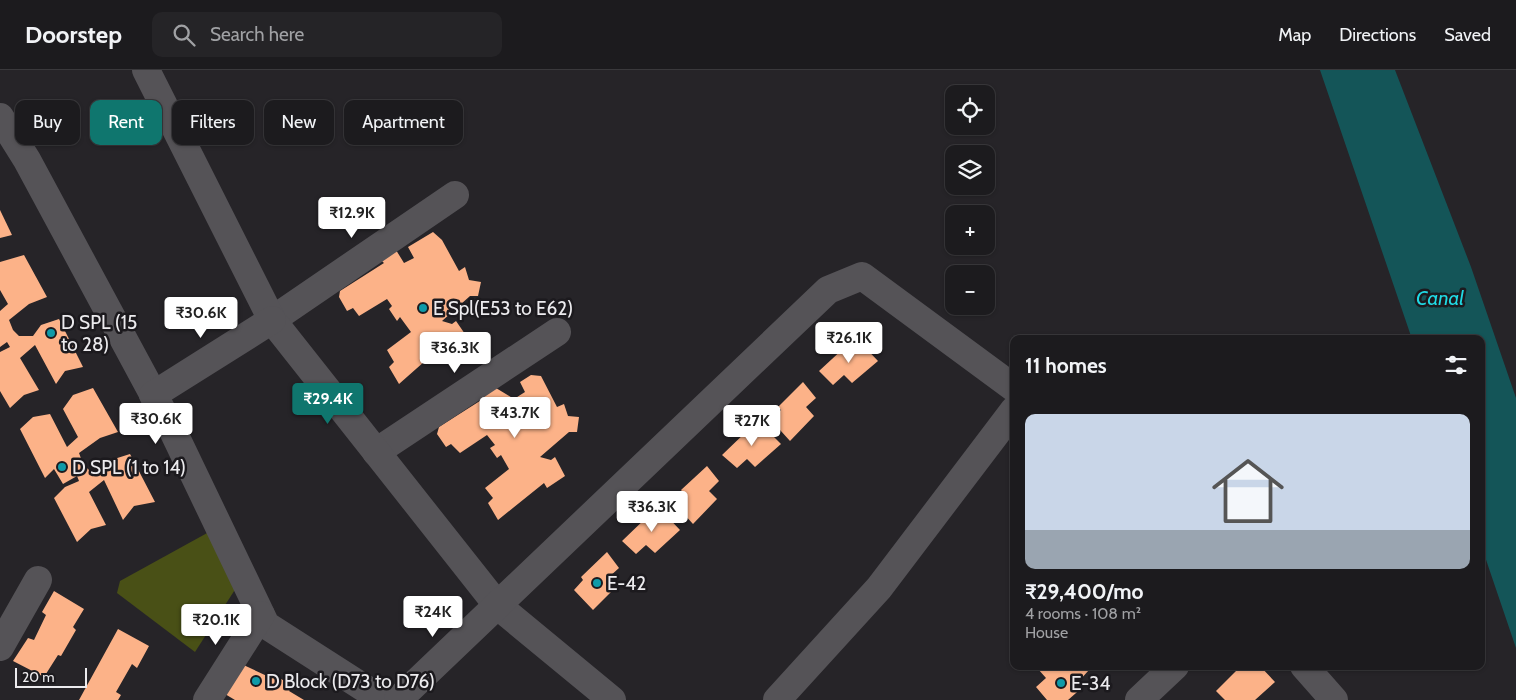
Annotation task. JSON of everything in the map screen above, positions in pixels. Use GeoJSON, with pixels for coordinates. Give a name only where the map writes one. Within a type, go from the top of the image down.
{"type":"FeatureCollection","features":[{"type":"Feature","properties":{"kind":"street"},"geometry":{"type":"LineString","coordinates":[[146,70],[272,320],[498,606],[612,700]]}},
{"type":"Feature","properties":{"kind":"street"},"geometry":{"type":"LineString","coordinates":[[0,118],[27,160],[172,431],[266,626],[383,700]]}},
{"type":"Feature","properties":{"kind":"street"},"geometry":{"type":"LineString","coordinates":[[152,394],[272,320],[455,194]]}},
{"type":"Feature","properties":{"kind":"street"},"geometry":{"type":"LineString","coordinates":[[398,700],[828,290],[862,276],[1010,385]]}},
{"type":"Feature","properties":{"kind":"street"},"geometry":{"type":"LineString","coordinates":[[376,452],[557,332]]}},
{"type":"Feature","properties":{"kind":"street"},"geometry":{"type":"LineString","coordinates":[[777,700],[879,588],[1010,415]]}},
{"type":"Feature","properties":{"kind":"street"},"geometry":{"type":"LineString","coordinates":[[0,646],[38,580]]}},
{"type":"Feature","properties":{"kind":"street"},"geometry":{"type":"LineString","coordinates":[[206,700],[261,615]]}},
{"type":"Feature","properties":{"kind":"street"},"geometry":{"type":"LineString","coordinates":[[1139,700],[1171,670]]}},
{"type":"Feature","properties":{"kind":"street"},"geometry":{"type":"LineString","coordinates":[[1308,670],[1334,700]]}},
{"type":"Feature","properties":{"kind":"green space"},"geometry":{"type":"Polygon","coordinates":[[[209,532],[236,588],[195,652],[117,593],[120,581],[209,532]]]}},
{"type":"Feature","properties":{"kind":"water","name":"Canal"},"geometry":{"type":"Polygon","coordinates":[[[1320,70],[1395,70],[1471,267],[1516,398],[1516,648],[1485,557],[1485,335],[1411,335],[1320,70]]]}},
{"type":"Feature","properties":{"kind":"building"},"geometry":{"type":"Polygon","coordinates":[[[0,210],[12,235],[0,238],[0,210]]]}},
{"type":"Feature","properties":{"kind":"building","name":"E Spl(E53 to E62)"},"geometry":{"type":"Polygon","coordinates":[[[433,232],[442,240],[459,271],[465,267],[469,280],[481,282],[478,296],[470,296],[442,321],[452,324],[456,321],[465,334],[463,340],[456,335],[457,344],[445,351],[442,346],[399,384],[389,367],[394,362],[387,350],[411,332],[400,317],[397,321],[389,309],[392,306],[387,299],[359,316],[353,308],[347,311],[339,297],[340,291],[384,263],[379,258],[396,250],[404,263],[414,258],[408,247],[433,232]]]}},
{"type":"Feature","properties":{"kind":"building","name":"D SPL (15 to 28)"},"geometry":{"type":"Polygon","coordinates":[[[24,255],[47,297],[29,304],[9,320],[13,330],[19,336],[33,336],[41,325],[59,319],[83,367],[65,371],[56,384],[35,345],[20,358],[39,390],[24,395],[10,408],[0,391],[0,352],[10,347],[7,342],[0,347],[0,311],[8,304],[0,290],[0,262],[24,255]]]}},
{"type":"Feature","properties":{"kind":"building"},"geometry":{"type":"Polygon","coordinates":[[[858,340],[878,361],[852,383],[844,375],[833,385],[819,371],[845,347],[848,349],[858,340]]]}},
{"type":"Feature","properties":{"kind":"building"},"geometry":{"type":"Polygon","coordinates":[[[531,375],[541,376],[557,407],[564,404],[568,416],[579,417],[577,432],[569,432],[540,457],[551,460],[555,457],[565,476],[547,488],[544,483],[498,520],[488,503],[493,498],[485,488],[509,469],[501,455],[497,458],[490,448],[495,445],[487,435],[460,453],[451,444],[446,447],[437,434],[439,427],[483,399],[478,394],[491,385],[514,399],[525,392],[520,382],[531,375]]]}},
{"type":"Feature","properties":{"kind":"building"},"geometry":{"type":"Polygon","coordinates":[[[803,382],[816,398],[806,407],[814,416],[790,441],[771,420],[781,410],[778,407],[803,382]]]}},
{"type":"Feature","properties":{"kind":"building","name":"D SPL (1 to 14)"},"geometry":{"type":"Polygon","coordinates":[[[93,388],[118,432],[100,438],[79,453],[83,464],[89,470],[102,471],[111,460],[130,454],[155,502],[134,506],[123,520],[104,480],[89,492],[106,525],[91,529],[77,542],[54,498],[65,487],[79,481],[77,476],[63,484],[54,469],[45,478],[20,429],[33,417],[50,414],[67,447],[78,437],[63,409],[73,395],[93,388]]]}},
{"type":"Feature","properties":{"kind":"building"},"geometry":{"type":"Polygon","coordinates":[[[761,424],[781,444],[755,467],[747,459],[737,468],[722,455],[748,430],[750,433],[761,424]]]}},
{"type":"Feature","properties":{"kind":"building"},"geometry":{"type":"Polygon","coordinates":[[[707,466],[719,481],[709,491],[717,499],[693,524],[674,503],[684,494],[681,490],[707,466]]]}},
{"type":"Feature","properties":{"kind":"building"},"geometry":{"type":"Polygon","coordinates":[[[661,510],[680,530],[655,553],[646,545],[636,554],[622,541],[648,516],[650,519],[661,510]]]}},
{"type":"Feature","properties":{"kind":"building","name":"E-42"},"geometry":{"type":"Polygon","coordinates":[[[607,552],[619,568],[609,577],[617,586],[593,610],[574,590],[583,580],[581,577],[607,552]]]}},
{"type":"Feature","properties":{"kind":"building"},"geometry":{"type":"Polygon","coordinates":[[[54,591],[84,609],[73,627],[76,630],[61,656],[58,655],[44,677],[13,661],[28,638],[34,640],[46,615],[42,612],[54,591]]]}},
{"type":"Feature","properties":{"kind":"building"},"geometry":{"type":"Polygon","coordinates":[[[118,629],[149,646],[137,668],[132,664],[116,692],[121,695],[118,700],[79,700],[118,629]]]}},
{"type":"Feature","properties":{"kind":"building","name":"D Block (D73 to D76)"},"geometry":{"type":"Polygon","coordinates":[[[237,662],[267,676],[271,673],[293,686],[289,691],[304,700],[235,700],[220,691],[237,662]]]}},
{"type":"Feature","properties":{"kind":"building","name":"E-34"},"geometry":{"type":"Polygon","coordinates":[[[1039,670],[1089,670],[1079,681],[1084,686],[1068,700],[1047,700],[1036,687],[1046,678],[1039,670]]]}},
{"type":"Feature","properties":{"kind":"building"},"geometry":{"type":"Polygon","coordinates":[[[1237,670],[1264,670],[1275,682],[1255,700],[1225,700],[1216,691],[1237,670]]]}},
{"type":"Feature","properties":{"kind":"place","name":"E Spl(E53 to E62)"},"geometry":{"type":"Point","coordinates":[423,308]}},
{"type":"Feature","properties":{"kind":"place","name":"D SPL (15 to 28)"},"geometry":{"type":"Point","coordinates":[51,333]}},
{"type":"Feature","properties":{"kind":"place","name":"D SPL (1 to 14)"},"geometry":{"type":"Point","coordinates":[62,467]}},
{"type":"Feature","properties":{"kind":"place","name":"E-42"},"geometry":{"type":"Point","coordinates":[597,583]}},
{"type":"Feature","properties":{"kind":"place","name":"D Block (D73 to D76)"},"geometry":{"type":"Point","coordinates":[256,681]}},
{"type":"Feature","properties":{"kind":"place","name":"E-34"},"geometry":{"type":"Point","coordinates":[1061,683]}}]}
